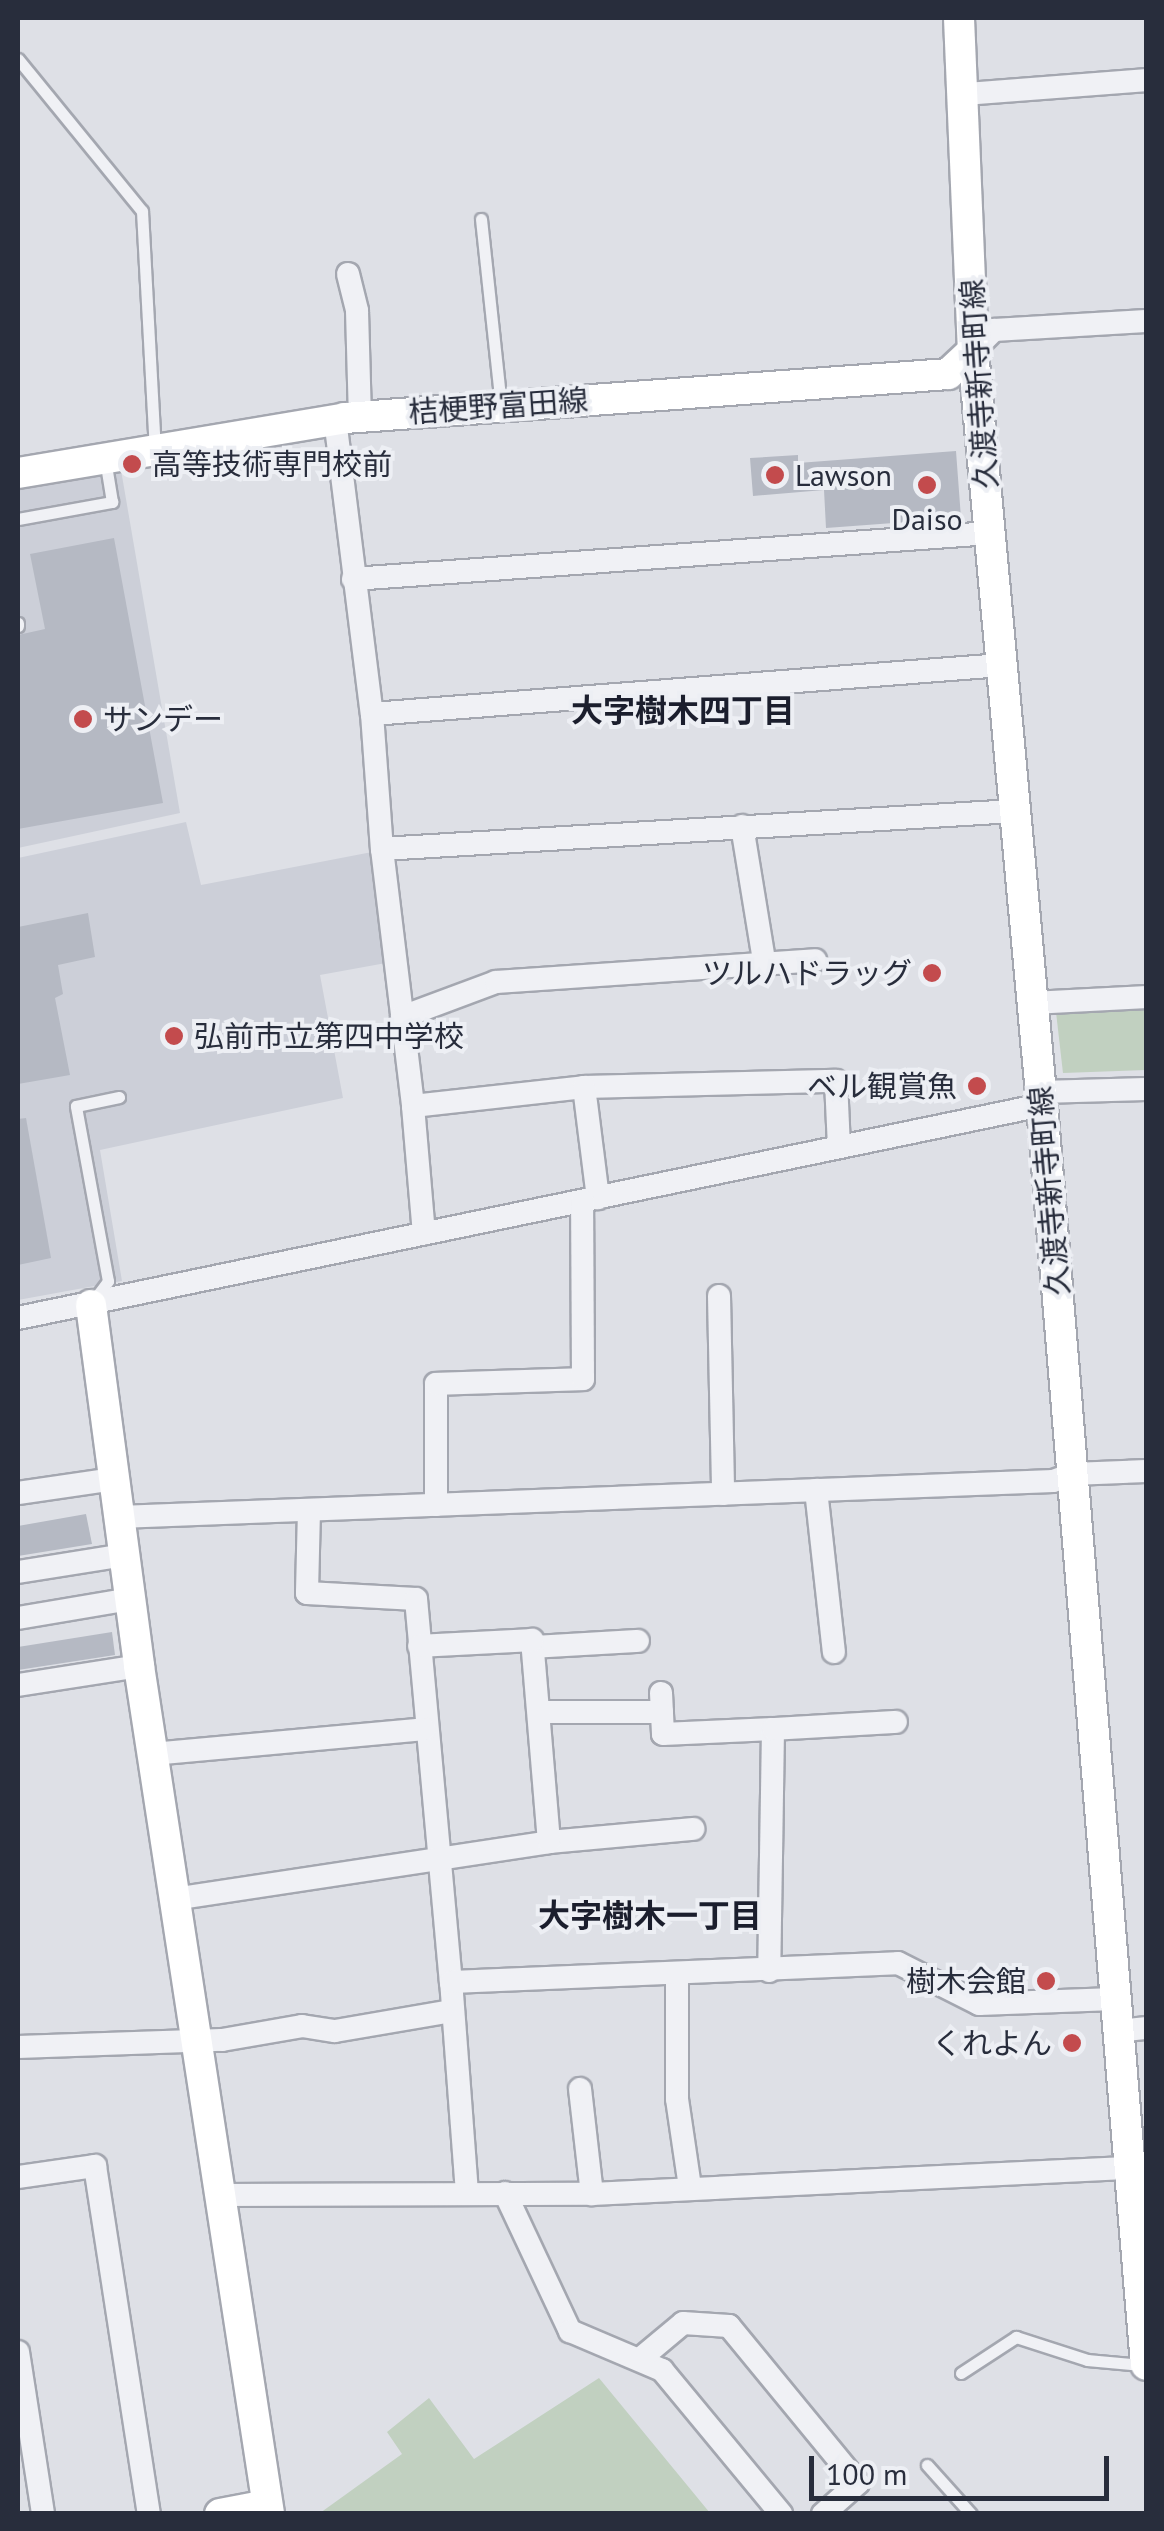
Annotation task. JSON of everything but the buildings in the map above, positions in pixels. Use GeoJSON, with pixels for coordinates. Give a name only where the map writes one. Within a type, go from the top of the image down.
{"type":"FeatureCollection","features":[{"type":"Feature","properties":{"kind":"main road","name":"久渡寺新寺町線"},"geometry":{"type":"LineString","coordinates":[[960,18],[973,351],[1042,1098],[1114,1999],[1132,2029],[1146,2365]]}},
{"type":"Feature","properties":{"kind":"main road","name":"桔梗野富田線"},"geometry":{"type":"LineString","coordinates":[[18,473],[348,418],[948,374],[973,351]]}},
{"type":"Feature","properties":{"kind":"main road"},"geometry":{"type":"LineString","coordinates":[[90,1304],[138,1666],[268,2510],[220,2514]]}},
{"type":"Feature","properties":{"kind":"street"},"geometry":{"type":"LineString","coordinates":[[965,94],[1146,80]]}},
{"type":"Feature","properties":{"kind":"street"},"geometry":{"type":"LineString","coordinates":[[348,274],[357,311],[348,418],[352,579],[372,714],[382,849],[414,1106],[424,1234]]}},
{"type":"Feature","properties":{"kind":"street"},"geometry":{"type":"LineString","coordinates":[[973,351],[994,330],[1146,321]]}},
{"type":"Feature","properties":{"kind":"street"},"geometry":{"type":"LineString","coordinates":[[352,579],[990,533]]}},
{"type":"Feature","properties":{"kind":"street"},"geometry":{"type":"LineString","coordinates":[[372,714],[1002,665]]}},
{"type":"Feature","properties":{"kind":"street"},"geometry":{"type":"LineString","coordinates":[[382,849],[1015,811]]}},
{"type":"Feature","properties":{"kind":"street"},"geometry":{"type":"LineString","coordinates":[[742,826],[764,962]]}},
{"type":"Feature","properties":{"kind":"street"},"geometry":{"type":"LineString","coordinates":[[402,1017],[496,982],[815,960]]}},
{"type":"Feature","properties":{"kind":"street"},"geometry":{"type":"LineString","coordinates":[[1033,1003],[1146,997]]}},
{"type":"Feature","properties":{"kind":"street"},"geometry":{"type":"LineString","coordinates":[[414,1106],[584,1087],[836,1081],[840,1147]]}},
{"type":"Feature","properties":{"kind":"street"},"geometry":{"type":"LineString","coordinates":[[436,1505],[436,1384],[583,1379],[590,1200],[584,1087]]}},
{"type":"Feature","properties":{"kind":"street"},"geometry":{"type":"LineString","coordinates":[[18,1318],[840,1147],[1042,1098],[1146,1089]]}},
{"type":"Feature","properties":{"kind":"street"},"geometry":{"type":"LineString","coordinates":[[719,1296],[723,1494]]}},
{"type":"Feature","properties":{"kind":"street"},"geometry":{"type":"LineString","coordinates":[[119,1518],[1053,1481],[1072,1474],[1146,1471]]}},
{"type":"Feature","properties":{"kind":"street"},"geometry":{"type":"LineString","coordinates":[[18,1493],[114,1479]]}},
{"type":"Feature","properties":{"kind":"street"},"geometry":{"type":"LineString","coordinates":[[816,1490],[834,1652]]}},
{"type":"Feature","properties":{"kind":"street"},"geometry":{"type":"LineString","coordinates":[[309,1510],[307,1593],[416,1600],[425,1730],[443,1857],[467,2193]]}},
{"type":"Feature","properties":{"kind":"street"},"geometry":{"type":"LineString","coordinates":[[18,1572],[124,1555]]}},
{"type":"Feature","properties":{"kind":"street"},"geometry":{"type":"LineString","coordinates":[[18,1618],[130,1600]]}},
{"type":"Feature","properties":{"kind":"street"},"geometry":{"type":"LineString","coordinates":[[419,1646],[532,1640],[549,1842]]}},
{"type":"Feature","properties":{"kind":"street"},"geometry":{"type":"LineString","coordinates":[[533,1647],[638,1641]]}},
{"type":"Feature","properties":{"kind":"street"},"geometry":{"type":"LineString","coordinates":[[18,1686],[138,1666]]}},
{"type":"Feature","properties":{"kind":"street"},"geometry":{"type":"LineString","coordinates":[[541,1712],[661,1703],[663,1734],[896,1722]]}},
{"type":"Feature","properties":{"kind":"street"},"geometry":{"type":"LineString","coordinates":[[770,1971],[773,1729]]}},
{"type":"Feature","properties":{"kind":"street"},"geometry":{"type":"LineString","coordinates":[[152,1754],[425,1730]]}},
{"type":"Feature","properties":{"kind":"street"},"geometry":{"type":"LineString","coordinates":[[174,1899],[549,1842],[693,1829]]}},
{"type":"Feature","properties":{"kind":"street"},"geometry":{"type":"LineString","coordinates":[[451,1982],[898,1963],[979,2004],[1114,1999]]}},
{"type":"Feature","properties":{"kind":"street"},"geometry":{"type":"LineString","coordinates":[[677,1974],[678,2099],[690,2187]]}},
{"type":"Feature","properties":{"kind":"street"},"geometry":{"type":"LineString","coordinates":[[18,2047],[196,2041],[302,2026],[336,2031],[452,2011]]}},
{"type":"Feature","properties":{"kind":"street"},"geometry":{"type":"LineString","coordinates":[[580,2089],[592,2194]]}},
{"type":"Feature","properties":{"kind":"street"},"geometry":{"type":"LineString","coordinates":[[18,2177],[95,2166],[148,2514]]}},
{"type":"Feature","properties":{"kind":"street"},"geometry":{"type":"LineString","coordinates":[[220,2195],[592,2194],[690,2187],[798,2187],[1137,2167]]}},
{"type":"Feature","properties":{"kind":"street"},"geometry":{"type":"LineString","coordinates":[[504,2193],[570,2332],[662,2370],[781,2514]]}},
{"type":"Feature","properties":{"kind":"street"},"geometry":{"type":"LineString","coordinates":[[640,2359],[684,2324],[729,2326],[858,2483],[823,2514]]}},
{"type":"Feature","properties":{"kind":"street"},"geometry":{"type":"LineString","coordinates":[[18,2352],[44,2514]]}},
{"type":"Feature","properties":{"kind":"lane"},"geometry":{"type":"LineString","coordinates":[[18,59],[142,212],[156,450]]}},
{"type":"Feature","properties":{"kind":"lane"},"geometry":{"type":"LineString","coordinates":[[482,218],[501,406]]}},
{"type":"Feature","properties":{"kind":"lane"},"geometry":{"type":"LineString","coordinates":[[18,519],[112,502],[105,459]]}},
{"type":"Feature","properties":{"kind":"lane"},"geometry":{"type":"LineString","coordinates":[[90,1304],[108,1280],[76,1106],[120,1096]]}},
{"type":"Feature","properties":{"kind":"lane"},"geometry":{"type":"LineString","coordinates":[[961,2373],[1016,2337],[1087,2360],[1146,2365]]}},
{"type":"Feature","properties":{"kind":"lane"},"geometry":{"type":"LineString","coordinates":[[927,2464],[971,2514]]}},
{"type":"Feature","properties":{"kind":"shaded area"},"geometry":{"type":"Polygon","coordinates":[[[121,470],[180,813],[18,848],[18,489],[121,470]]]}},
{"type":"Feature","properties":{"kind":"shaded area","name":"弘前市立第四中学校"},"geometry":{"type":"Polygon","coordinates":[[[186,822],[201,885],[372,852],[386,963],[320,975],[343,1098],[100,1150],[122,1281],[18,1300],[18,858],[186,822]]]}},
{"type":"Feature","properties":{"kind":"green space"},"geometry":{"type":"Polygon","coordinates":[[[1146,1010],[1146,1070],[1063,1073],[1056,1012],[1146,1010]]]}},
{"type":"Feature","properties":{"kind":"green space"},"geometry":{"type":"Polygon","coordinates":[[[599,2378],[710,2513],[320,2513],[402,2454],[387,2432],[429,2398],[474,2459],[599,2378]]]}},
{"type":"Feature","properties":{"kind":"place","name":"高等技術専門校前"},"geometry":{"type":"Point","coordinates":[132,464]}},
{"type":"Feature","properties":{"kind":"place","name":"Lawson"},"geometry":{"type":"Point","coordinates":[775,475]}},
{"type":"Feature","properties":{"kind":"place","name":"Daiso"},"geometry":{"type":"Point","coordinates":[927,485]}},
{"type":"Feature","properties":{"kind":"place","name":"サンデー"},"geometry":{"type":"Point","coordinates":[83,719]}},
{"type":"Feature","properties":{"kind":"place","name":"ツルハドラッグ"},"geometry":{"type":"Point","coordinates":[932,973]}},
{"type":"Feature","properties":{"kind":"place","name":"弘前市立第四中学校"},"geometry":{"type":"Point","coordinates":[174,1036]}},
{"type":"Feature","properties":{"kind":"place","name":"ベル観賞魚"},"geometry":{"type":"Point","coordinates":[977,1086]}},
{"type":"Feature","properties":{"kind":"place","name":"樹木会館"},"geometry":{"type":"Point","coordinates":[1046,1981]}},
{"type":"Feature","properties":{"kind":"place","name":"くれよん"},"geometry":{"type":"Point","coordinates":[1072,2043]}},
{"type":"Feature","properties":{"kind":"district","name":"大字樹木四丁目"},"geometry":{"type":"Point","coordinates":[683,710]}},
{"type":"Feature","properties":{"kind":"district","name":"大字樹木一丁目"},"geometry":{"type":"Point","coordinates":[650,1915]}}]}
